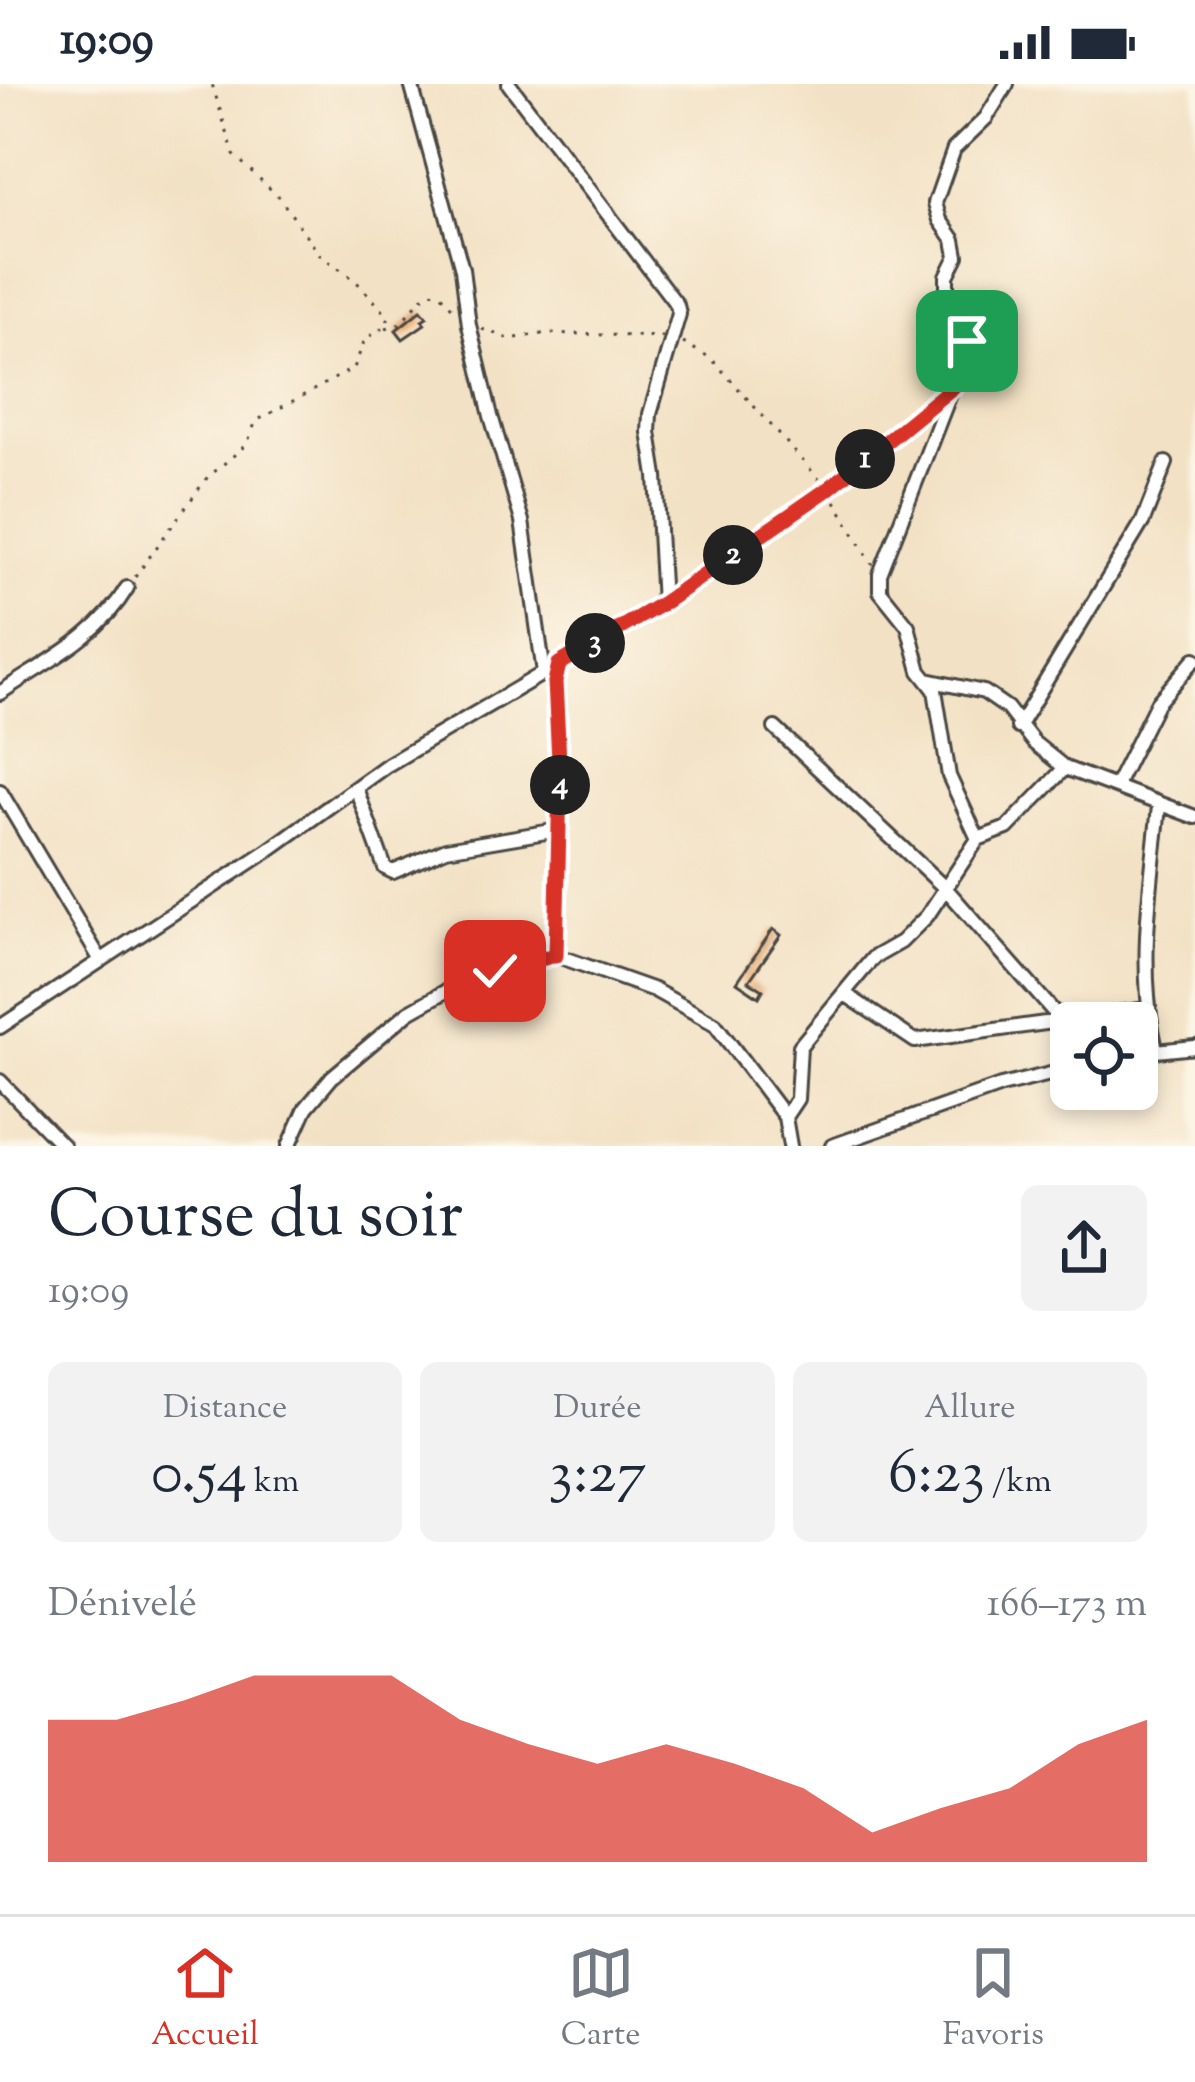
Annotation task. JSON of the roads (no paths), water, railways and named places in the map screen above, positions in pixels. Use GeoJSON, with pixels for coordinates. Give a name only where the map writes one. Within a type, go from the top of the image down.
{"type":"FeatureCollection","features":[{"type":"Feature","properties":{"kind":"street"},"geometry":{"type":"LineString","coordinates":[[411,84],[462,269],[469,325],[490,416],[522,521],[544,673]]}},
{"type":"Feature","properties":{"kind":"street"},"geometry":{"type":"LineString","coordinates":[[509,84],[677,304],[679,314],[649,432],[663,603]]}},
{"type":"Feature","properties":{"kind":"street"},"geometry":{"type":"LineString","coordinates":[[978,839],[949,776],[935,690],[920,670],[908,626],[880,590],[880,574],[968,349],[947,293],[947,276],[957,256],[954,240],[935,203],[954,149],[986,118],[1007,84]]}},
{"type":"Feature","properties":{"kind":"street"},"geometry":{"type":"LineString","coordinates":[[0,1027],[266,852],[387,765],[663,603],[828,489],[953,387]]}},
{"type":"Feature","properties":{"kind":"street"},"geometry":{"type":"LineString","coordinates":[[1018,727],[1144,521],[1166,463]]}},
{"type":"Feature","properties":{"kind":"street"},"geometry":{"type":"LineString","coordinates":[[0,693],[84,639],[115,608],[127,588]]}},
{"type":"Feature","properties":{"kind":"street"},"geometry":{"type":"LineString","coordinates":[[1116,784],[1157,703],[1195,659]]}},
{"type":"Feature","properties":{"kind":"street"},"geometry":{"type":"LineString","coordinates":[[556,955],[560,780],[555,682],[559,664]]}},
{"type":"Feature","properties":{"kind":"street"},"geometry":{"type":"LineString","coordinates":[[927,680],[984,692],[1007,708],[1018,727],[1065,768],[1195,817]]}},
{"type":"Feature","properties":{"kind":"street"},"geometry":{"type":"LineString","coordinates":[[775,728],[947,890],[1050,1007]]}},
{"type":"Feature","properties":{"kind":"street"},"geometry":{"type":"LineString","coordinates":[[785,1117],[796,1099],[800,1046],[873,958],[901,942],[947,890],[978,839],[1007,828],[1065,768]]}},
{"type":"Feature","properties":{"kind":"street"},"geometry":{"type":"LineString","coordinates":[[356,788],[385,868],[393,872],[446,849],[558,830]]}},
{"type":"Feature","properties":{"kind":"street"},"geometry":{"type":"LineString","coordinates":[[0,791],[100,958]]}},
{"type":"Feature","properties":{"kind":"street"},"geometry":{"type":"LineString","coordinates":[[1147,1002],[1147,928],[1160,806]]}},
{"type":"Feature","properties":{"kind":"street"},"geometry":{"type":"LineString","coordinates":[[289,1146],[306,1108],[332,1077],[409,1012],[462,982],[556,955],[654,990],[715,1024],[785,1117],[790,1146]]}},
{"type":"Feature","properties":{"kind":"street"},"geometry":{"type":"LineString","coordinates":[[845,994],[916,1041],[1050,1022]]}},
{"type":"Feature","properties":{"kind":"street"},"geometry":{"type":"LineString","coordinates":[[1158,1048],[1195,1047]]}},
{"type":"Feature","properties":{"kind":"street"},"geometry":{"type":"LineString","coordinates":[[832,1146],[1001,1086],[1050,1074]]}},
{"type":"Feature","properties":{"kind":"street"},"geometry":{"type":"LineString","coordinates":[[0,1081],[63,1146]]}}]}
